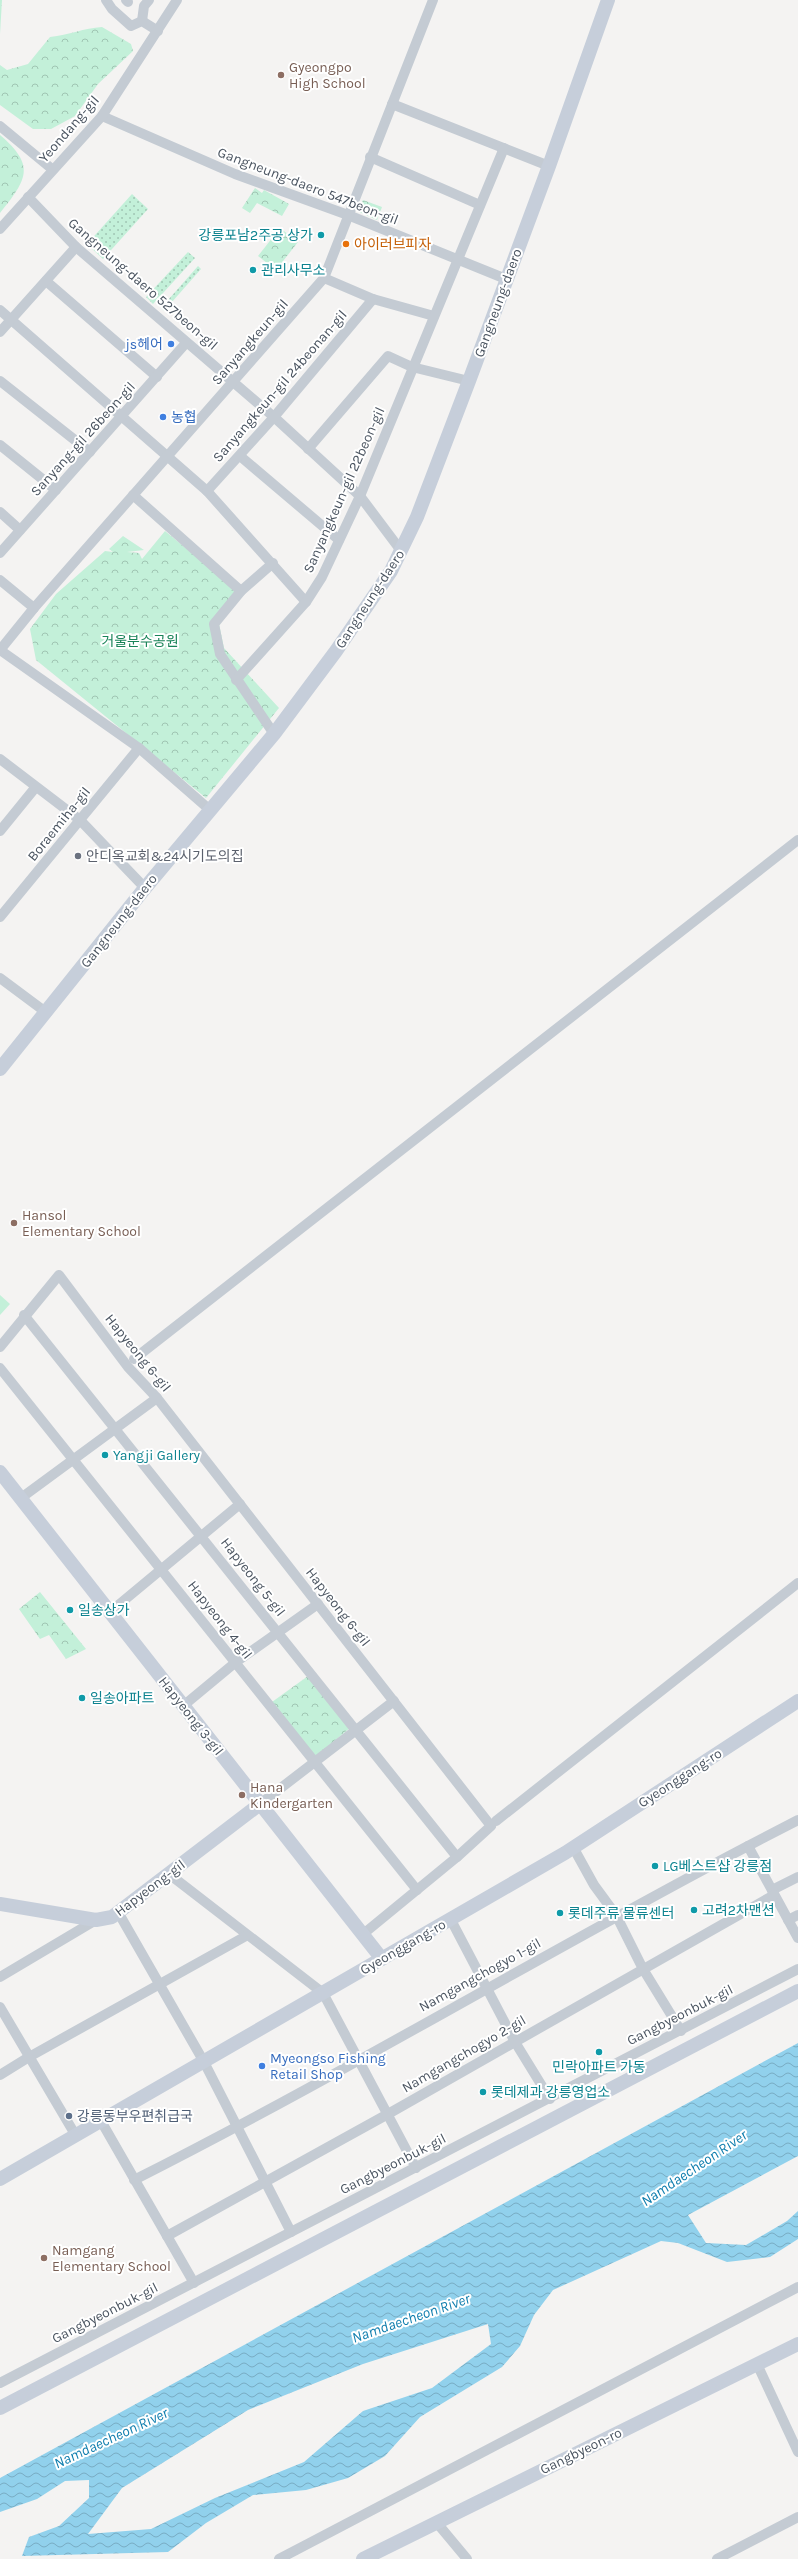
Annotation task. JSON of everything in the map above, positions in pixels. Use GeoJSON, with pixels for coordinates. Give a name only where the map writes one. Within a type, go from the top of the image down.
{"type":"FeatureCollection","features":[{"type":"Feature","properties":{"kind":"street"},"geometry":{"type":"LineString","coordinates":[[106,0],[112,9],[131,26],[142,21]]}},
{"type":"Feature","properties":{"kind":"street"},"geometry":{"type":"LineString","coordinates":[[142,21],[144,6],[149,0]]}},
{"type":"Feature","properties":{"kind":"street","name":"Yeondang-gil"},"geometry":{"type":"LineString","coordinates":[[0,229],[52,169],[102,116],[158,31],[176,0]]}},
{"type":"Feature","properties":{"kind":"street","name":"Sanyangkeun-gil"},"geometry":{"type":"LineString","coordinates":[[0,650],[34,608],[168,455],[234,383],[324,278],[370,157],[433,0]]}},
{"type":"Feature","properties":{"kind":"street","name":"Gangneung-daero"},"geometry":{"type":"LineString","coordinates":[[0,1069],[47,1013],[145,888],[274,734],[364,612],[402,552],[469,381],[549,166],[608,0]]}},
{"type":"Feature","properties":{"kind":"street"},"geometry":{"type":"LineString","coordinates":[[142,21],[158,31]]}},
{"type":"Feature","properties":{"kind":"street"},"geometry":{"type":"LineString","coordinates":[[392,104],[549,166]]}},
{"type":"Feature","properties":{"kind":"street","name":"Gangneung-daero 547beon-gil"},"geometry":{"type":"LineString","coordinates":[[102,116],[235,174],[348,215],[458,261],[506,279]]}},
{"type":"Feature","properties":{"kind":"street"},"geometry":{"type":"LineString","coordinates":[[0,126],[52,169]]}},
{"type":"Feature","properties":{"kind":"street","name":"Sanyangkeun-gil 22beon-gil"},"geometry":{"type":"LineString","coordinates":[[236,680],[306,602],[322,577],[360,496],[412,367],[458,261],[504,148]]}},
{"type":"Feature","properties":{"kind":"street"},"geometry":{"type":"LineString","coordinates":[[370,157],[480,205]]}},
{"type":"Feature","properties":{"kind":"street","name":"Gangneung-daero 527beon-gil"},"geometry":{"type":"LineString","coordinates":[[28,197],[76,247],[274,417],[360,496],[402,552]]}},
{"type":"Feature","properties":{"kind":"street"},"geometry":{"type":"LineString","coordinates":[[0,332],[76,247]]}},
{"type":"Feature","properties":{"kind":"street"},"geometry":{"type":"LineString","coordinates":[[324,278],[373,299],[434,316]]}},
{"type":"Feature","properties":{"kind":"street"},"geometry":{"type":"LineString","coordinates":[[46,281],[157,377]]}},
{"type":"Feature","properties":{"kind":"street","name":"Sanyangkeun-gil 24beonan-gil"},"geometry":{"type":"LineString","coordinates":[[208,491],[274,417],[373,299]]}},
{"type":"Feature","properties":{"kind":"street"},"geometry":{"type":"LineString","coordinates":[[0,310],[121,417],[168,455],[208,491],[306,602]]}},
{"type":"Feature","properties":{"kind":"street","name":"Sanyang-gil 26beon-gil"},"geometry":{"type":"LineString","coordinates":[[0,553],[186,343]]}},
{"type":"Feature","properties":{"kind":"street"},"geometry":{"type":"LineString","coordinates":[[308,449],[388,356],[412,367],[469,381]]}},
{"type":"Feature","properties":{"kind":"street"},"geometry":{"type":"LineString","coordinates":[[0,381],[90,452]]}},
{"type":"Feature","properties":{"kind":"street"},"geometry":{"type":"LineString","coordinates":[[0,444],[56,490]]}},
{"type":"Feature","properties":{"kind":"street"},"geometry":{"type":"LineString","coordinates":[[240,456],[339,540]]}},
{"type":"Feature","properties":{"kind":"street"},"geometry":{"type":"LineString","coordinates":[[133,495],[241,591]]}},
{"type":"Feature","properties":{"kind":"street"},"geometry":{"type":"LineString","coordinates":[[0,512],[20,530]]}},
{"type":"Feature","properties":{"kind":"street"},"geometry":{"type":"LineString","coordinates":[[272,563],[241,591],[214,624],[220,654],[236,680],[274,734]]}},
{"type":"Feature","properties":{"kind":"street"},"geometry":{"type":"LineString","coordinates":[[0,580],[34,608]]}},
{"type":"Feature","properties":{"kind":"street"},"geometry":{"type":"LineString","coordinates":[[0,650],[139,748],[210,810]]}},
{"type":"Feature","properties":{"kind":"street","name":"Boraemiha-gil"},"geometry":{"type":"LineString","coordinates":[[0,917],[139,748]]}},
{"type":"Feature","properties":{"kind":"street"},"geometry":{"type":"LineString","coordinates":[[0,759],[35,788],[80,820],[145,888]]}},
{"type":"Feature","properties":{"kind":"street"},"geometry":{"type":"LineString","coordinates":[[0,831],[35,788]]}},
{"type":"Feature","properties":{"kind":"street"},"geometry":{"type":"LineString","coordinates":[[134,1359],[798,840]]}},
{"type":"Feature","properties":{"kind":"street"},"geometry":{"type":"LineString","coordinates":[[0,978],[47,1013]]}},
{"type":"Feature","properties":{"kind":"street","name":"Hapyeong 6-gil"},"geometry":{"type":"LineString","coordinates":[[24,1315],[59,1275],[128,1366],[157,1398],[490,1826],[457,1858],[362,1935]]}},
{"type":"Feature","properties":{"kind":"street"},"geometry":{"type":"LineString","coordinates":[[0,1347],[24,1315]]}},
{"type":"Feature","properties":{"kind":"street","name":"Hapyeong 5-gil"},"geometry":{"type":"LineString","coordinates":[[24,1315],[117,1429],[457,1858]]}},
{"type":"Feature","properties":{"kind":"street","name":"Hapyeong 4-gil"},"geometry":{"type":"LineString","coordinates":[[0,1368],[417,1890]]}},
{"type":"Feature","properties":{"kind":"street"},"geometry":{"type":"LineString","coordinates":[[21,1498],[75,1460],[157,1398]]}},
{"type":"Feature","properties":{"kind":"street","name":"Hapyeong 3-gil"},"geometry":{"type":"LineString","coordinates":[[0,1472],[382,1960]]}},
{"type":"Feature","properties":{"kind":"street"},"geometry":{"type":"LineString","coordinates":[[110,1612],[240,1504]]}},
{"type":"Feature","properties":{"kind":"street"},"geometry":{"type":"LineString","coordinates":[[496,1821],[798,1583]]}},
{"type":"Feature","properties":{"kind":"street"},"geometry":{"type":"LineString","coordinates":[[183,1706],[236,1662],[318,1604]]}},
{"type":"Feature","properties":{"kind":"street"},"geometry":{"type":"LineString","coordinates":[[260,1804],[394,1701]]}},
{"type":"Feature","properties":{"kind":"street","name":"Gyeonggang-ro"},"geometry":{"type":"LineString","coordinates":[[0,2179],[382,1960],[573,1847],[798,1701]]}},
{"type":"Feature","properties":{"kind":"street","name":"Hapyeong-gil"},"geometry":{"type":"LineString","coordinates":[[0,1904],[96,1920],[112,1917],[260,1804]]}},
{"type":"Feature","properties":{"kind":"street","name":"Namgangchogyo 1-gil"},"geometry":{"type":"LineString","coordinates":[[134,2180],[238,2128],[616,1915],[798,1820]]}},
{"type":"Feature","properties":{"kind":"street"},"geometry":{"type":"LineString","coordinates":[[748,1846],[798,1938]]}},
{"type":"Feature","properties":{"kind":"street"},"geometry":{"type":"LineString","coordinates":[[573,1847],[594,1885],[616,1915],[643,1969],[681,2031]]}},
{"type":"Feature","properties":{"kind":"street"},"geometry":{"type":"LineString","coordinates":[[169,1874],[246,1936],[323,1993],[416,2168]]}},
{"type":"Feature","properties":{"kind":"street","name":"Namgangchogyo 2-gil"},"geometry":{"type":"LineString","coordinates":[[167,2236],[515,2042],[798,1878]]}},
{"type":"Feature","properties":{"kind":"street"},"geometry":{"type":"LineString","coordinates":[[118,1912],[204,2062],[291,2232]]}},
{"type":"Feature","properties":{"kind":"street"},"geometry":{"type":"LineString","coordinates":[[788,1920],[798,1915]]}},
{"type":"Feature","properties":{"kind":"street"},"geometry":{"type":"LineString","coordinates":[[0,1977],[96,1920]]}},
{"type":"Feature","properties":{"kind":"street"},"geometry":{"type":"LineString","coordinates":[[451,1920],[515,2042],[550,2099]]}},
{"type":"Feature","properties":{"kind":"street"},"geometry":{"type":"LineString","coordinates":[[0,2076],[29,2057],[159,1983],[246,1936]]}},
{"type":"Feature","properties":{"kind":"street","name":"Gangbyeonbuk-gil"},"geometry":{"type":"LineString","coordinates":[[0,2383],[798,1969]]}},
{"type":"Feature","properties":{"kind":"street"},"geometry":{"type":"LineString","coordinates":[[0,2408],[798,1991]]}},
{"type":"Feature","properties":{"kind":"street"},"geometry":{"type":"LineString","coordinates":[[0,2007],[76,2136]]}},
{"type":"Feature","properties":{"kind":"street"},"geometry":{"type":"LineString","coordinates":[[101,2121],[194,2283]]}},
{"type":"Feature","properties":{"kind":"street"},"geometry":{"type":"LineString","coordinates":[[280,2559],[798,2287]]}},
{"type":"Feature","properties":{"kind":"street","name":"Gangbyeon-ro"},"geometry":{"type":"LineString","coordinates":[[363,2559],[798,2344]]}},
{"type":"Feature","properties":{"kind":"street"},"geometry":{"type":"LineString","coordinates":[[757,2364],[798,2452]]}},
{"type":"Feature","properties":{"kind":"street"},"geometry":{"type":"LineString","coordinates":[[717,2559],[798,2517]]}},
{"type":"Feature","properties":{"kind":"street"},"geometry":{"type":"LineString","coordinates":[[437,2522],[467,2559]]}},
{"type":"Feature","properties":{"kind":"green space"},"geometry":{"type":"Polygon","coordinates":[[[0,0],[2,0],[0,34],[0,0]]]}},
{"type":"Feature","properties":{"kind":"green space"},"geometry":{"type":"Polygon","coordinates":[[[102,27],[131,44],[133,51],[98,84],[75,116],[51,129],[33,129],[0,105],[0,65],[7,70],[28,64],[50,37],[102,27]]]}},
{"type":"Feature","properties":{"kind":"green space"},"geometry":{"type":"Polygon","coordinates":[[[0,135],[19,155],[23,164],[24,173],[16,191],[0,213],[0,135]]]}},
{"type":"Feature","properties":{"kind":"green space"},"geometry":{"type":"Polygon","coordinates":[[[255,188],[262,193],[264,190],[289,204],[282,216],[257,203],[250,213],[242,208],[255,188]]]}},
{"type":"Feature","properties":{"kind":"green space"},"geometry":{"type":"Polygon","coordinates":[[[132,194],[148,209],[103,259],[87,244],[132,194]]]}},
{"type":"Feature","properties":{"kind":"green space"},"geometry":{"type":"Polygon","coordinates":[[[363,200],[382,207],[377,220],[357,211],[363,200]]]}},
{"type":"Feature","properties":{"kind":"green space"},"geometry":{"type":"Polygon","coordinates":[[[280,228],[298,242],[276,270],[258,256],[280,228]]]}},
{"type":"Feature","properties":{"kind":"green space"},"geometry":{"type":"Polygon","coordinates":[[[188,252],[195,258],[153,304],[146,297],[188,252]]]}},
{"type":"Feature","properties":{"kind":"green space"},"geometry":{"type":"Polygon","coordinates":[[[198,266],[201,269],[164,311],[161,308],[198,266]]]}},
{"type":"Feature","properties":{"kind":"green space","name":"거울분수공원"},"geometry":{"type":"Polygon","coordinates":[[[165,531],[239,592],[219,624],[224,648],[279,708],[206,798],[36,660],[30,629],[56,594],[105,551],[113,552],[109,549],[123,536],[144,550],[127,552],[139,553],[142,559],[165,531]]]}},
{"type":"Feature","properties":{"kind":"green space"},"geometry":{"type":"Polygon","coordinates":[[[0,1295],[10,1304],[0,1315],[0,1295]]]}},
{"type":"Feature","properties":{"kind":"green space"},"geometry":{"type":"Polygon","coordinates":[[[40,1592],[86,1649],[66,1659],[49,1635],[40,1639],[19,1609],[40,1592]]]}},
{"type":"Feature","properties":{"kind":"green space"},"geometry":{"type":"Polygon","coordinates":[[[308,1676],[350,1728],[315,1757],[272,1702],[308,1676]]]}},
{"type":"Feature","properties":{"kind":"water","name":"Namdaecheon River"},"geometry":{"type":"Polygon","coordinates":[[[798,2043],[798,2156],[688,2215],[706,2243],[746,2245],[787,2221],[798,2211],[798,2239],[770,2257],[727,2262],[678,2243],[661,2241],[553,2290],[534,2315],[520,2346],[502,2367],[420,2417],[385,2456],[348,2478],[306,2490],[253,2495],[206,2523],[168,2552],[22,2556],[29,2537],[59,2526],[89,2498],[89,2480],[65,2481],[37,2499],[0,2512],[0,2478],[798,2043]],[[488,2324],[363,2364],[248,2410],[122,2488],[88,2534],[151,2529],[215,2498],[304,2462],[363,2411],[432,2388],[491,2344],[488,2324]]]}},
{"type":"Feature","properties":{"kind":"place","name":"Gyeongpo High School"},"geometry":{"type":"Point","coordinates":[281,75]}},
{"type":"Feature","properties":{"kind":"place","name":"강릉포남2주공 상가"},"geometry":{"type":"Point","coordinates":[321,235]}},
{"type":"Feature","properties":{"kind":"place","name":"아이러브피자"},"geometry":{"type":"Point","coordinates":[346,244]}},
{"type":"Feature","properties":{"kind":"place","name":"관리사무소"},"geometry":{"type":"Point","coordinates":[253,270]}},
{"type":"Feature","properties":{"kind":"place","name":"js헤어"},"geometry":{"type":"Point","coordinates":[171,344]}},
{"type":"Feature","properties":{"kind":"place","name":"농협"},"geometry":{"type":"Point","coordinates":[163,417]}},
{"type":"Feature","properties":{"kind":"place","name":"안디옥교회&24시기도의집"},"geometry":{"type":"Point","coordinates":[78,856]}},
{"type":"Feature","properties":{"kind":"place","name":"Hansol Elementary School"},"geometry":{"type":"Point","coordinates":[14,1223]}},
{"type":"Feature","properties":{"kind":"place","name":"Yangji Gallery"},"geometry":{"type":"Point","coordinates":[105,1455]}},
{"type":"Feature","properties":{"kind":"place","name":"일송상가"},"geometry":{"type":"Point","coordinates":[70,1610]}},
{"type":"Feature","properties":{"kind":"place","name":"일송아파트"},"geometry":{"type":"Point","coordinates":[82,1698]}},
{"type":"Feature","properties":{"kind":"place","name":"Hana Kindergarten"},"geometry":{"type":"Point","coordinates":[242,1795]}},
{"type":"Feature","properties":{"kind":"place","name":"LG베스트샵 강릉점"},"geometry":{"type":"Point","coordinates":[655,1866]}},
{"type":"Feature","properties":{"kind":"place","name":"고려2차맨션"},"geometry":{"type":"Point","coordinates":[694,1910]}},
{"type":"Feature","properties":{"kind":"place","name":"롯데주류 물류센터"},"geometry":{"type":"Point","coordinates":[560,1913]}},
{"type":"Feature","properties":{"kind":"place","name":"민락아파트 가동"},"geometry":{"type":"Point","coordinates":[599,2052]}},
{"type":"Feature","properties":{"kind":"place","name":"Myeongso Fishing Retail Shop"},"geometry":{"type":"Point","coordinates":[262,2066]}},
{"type":"Feature","properties":{"kind":"place","name":"롯데제과 강릉영업소"},"geometry":{"type":"Point","coordinates":[483,2092]}},
{"type":"Feature","properties":{"kind":"place","name":"강릉동부우편취급국"},"geometry":{"type":"Point","coordinates":[69,2116]}},
{"type":"Feature","properties":{"kind":"place","name":"Namgang Elementary School"},"geometry":{"type":"Point","coordinates":[44,2258]}}]}
